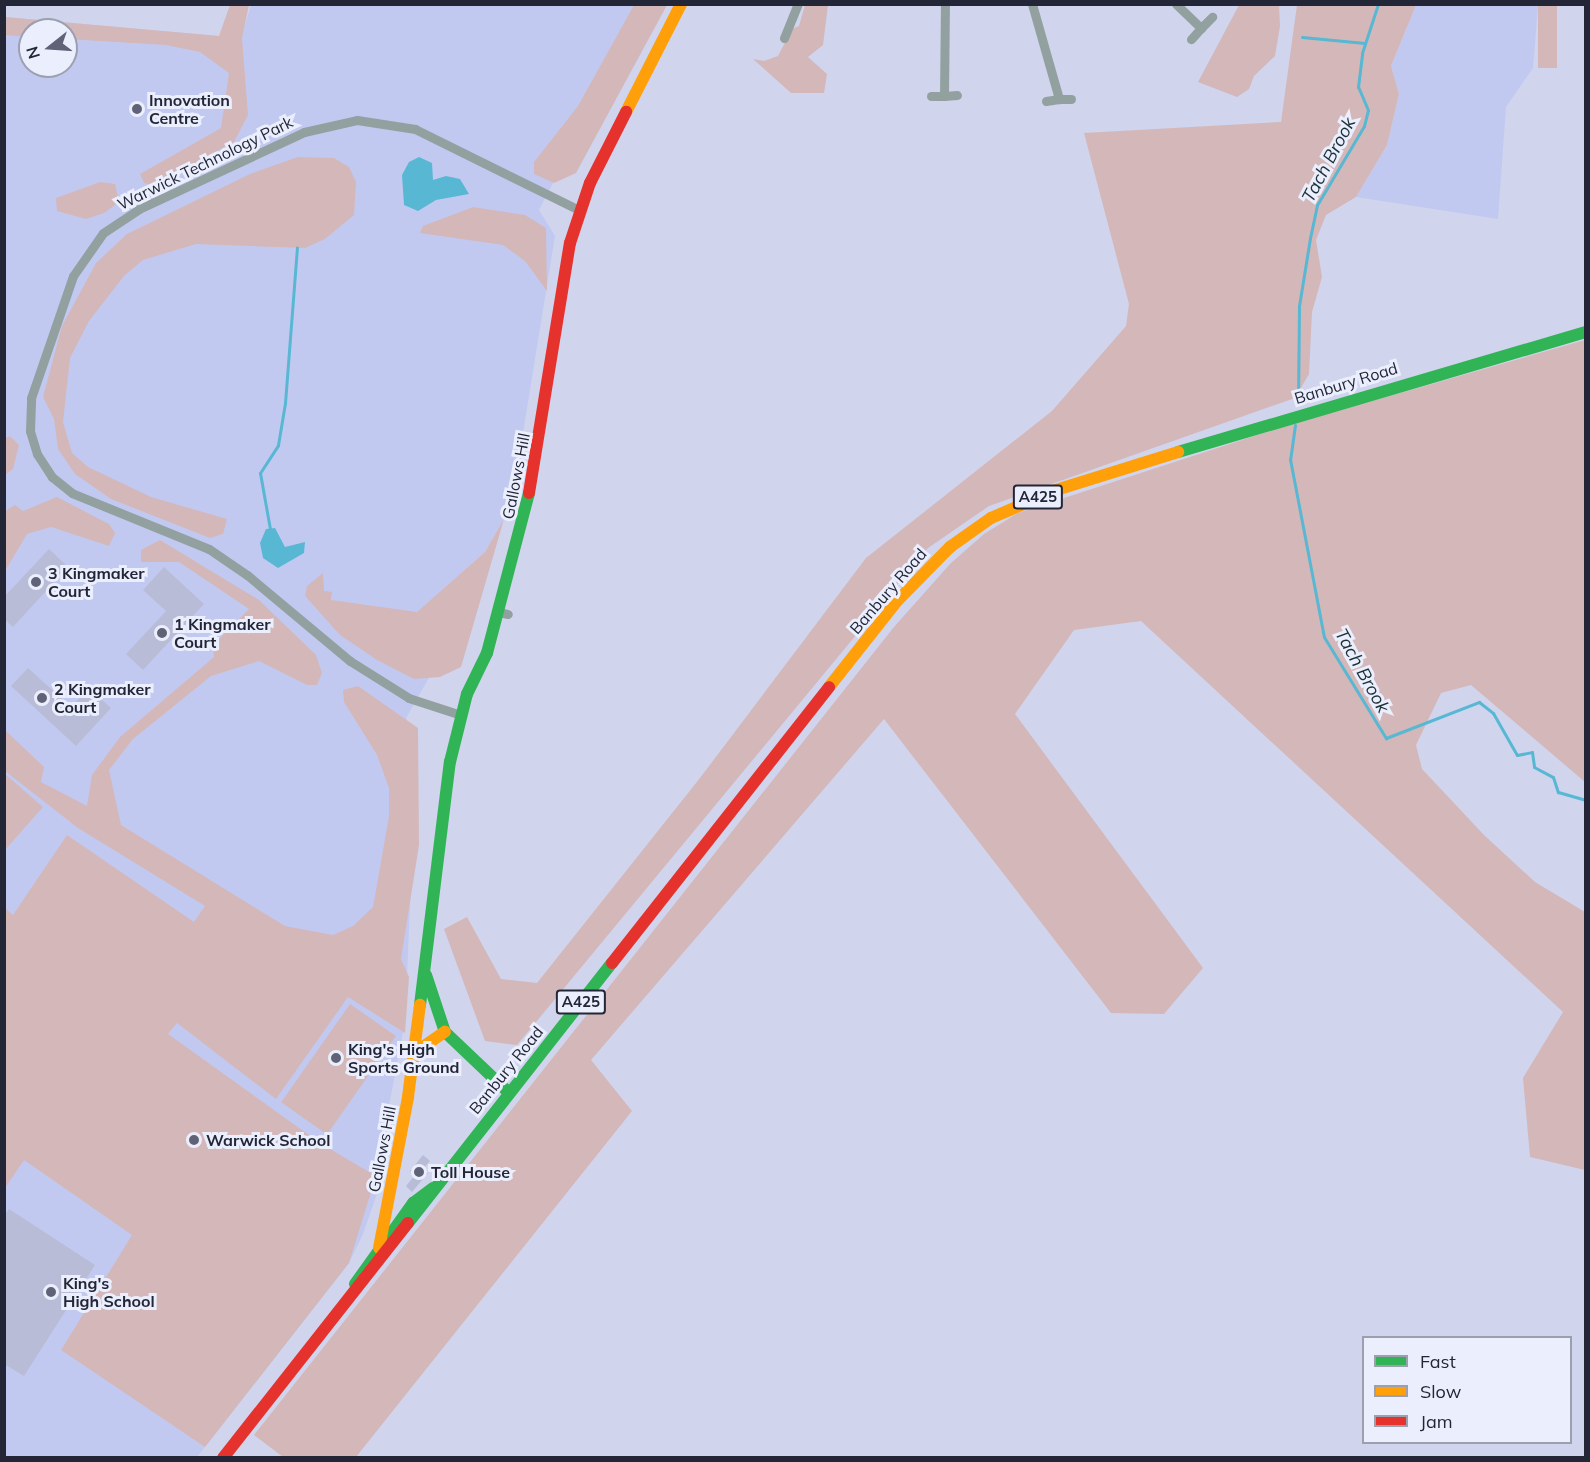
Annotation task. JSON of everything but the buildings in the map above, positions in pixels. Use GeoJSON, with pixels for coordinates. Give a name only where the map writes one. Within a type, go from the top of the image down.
{"type":"FeatureCollection","features":[{"type":"Feature","properties":{"kind":"main road","name":"Gallows Hill"},"geometry":{"type":"LineString","coordinates":[[378,1250],[408,1097],[447,778],[461,715],[504,613],[544,423],[564,273],[579,210],[681,4]]}},
{"type":"Feature","properties":{"kind":"main road","name":"Banbury Road"},"geometry":{"type":"LineString","coordinates":[[223,1458],[353,1289],[414,1220],[435,1187],[508,1092],[903,594],[970,531],[1010,508],[1067,486],[1335,403],[1586,332]]}},
{"type":"Feature","properties":{"kind":"main road","name":"Gallows Hill"},"geometry":{"type":"LineString","coordinates":[[425,968],[445,1032],[508,1092]]}},
{"type":"Feature","properties":{"kind":"main road"},"geometry":{"type":"LineString","coordinates":[[413,1054],[445,1032]]}},
{"type":"Feature","properties":{"kind":"main road","name":"Banbury Road"},"geometry":{"type":"LineString","coordinates":[[353,1289],[378,1250],[413,1203],[435,1187]]}},
{"type":"Feature","properties":{"kind":"street"},"geometry":{"type":"LineString","coordinates":[[784,38],[798,4]]}},
{"type":"Feature","properties":{"kind":"street"},"geometry":{"type":"LineString","coordinates":[[944,96],[945,4]]}},
{"type":"Feature","properties":{"kind":"street"},"geometry":{"type":"LineString","coordinates":[[1032,4],[1059,99]]}},
{"type":"Feature","properties":{"kind":"street"},"geometry":{"type":"LineString","coordinates":[[1176,4],[1200,28]]}},
{"type":"Feature","properties":{"kind":"street"},"geometry":{"type":"LineString","coordinates":[[1191,39],[1212,17]]}},
{"type":"Feature","properties":{"kind":"street"},"geometry":{"type":"LineString","coordinates":[[931,96],[957,95]]}},
{"type":"Feature","properties":{"kind":"street"},"geometry":{"type":"LineString","coordinates":[[1046,101],[1071,99]]}},
{"type":"Feature","properties":{"kind":"street","name":"Warwick Technology Park"},"geometry":{"type":"LineString","coordinates":[[461,715],[409,698],[350,661],[247,575],[208,549],[72,493],[37,454],[30,431],[31,398],[74,276],[102,233],[139,208],[304,132],[357,120],[415,129],[579,210]]}},
{"type":"Feature","properties":{"kind":"shaded area"},"geometry":{"type":"Polygon","coordinates":[[[230,5],[249,5],[242,38],[248,115],[234,142],[153,185],[144,183],[140,174],[221,128],[229,73],[200,52],[166,45],[78,40],[78,23],[219,36],[230,5]]]}},
{"type":"Feature","properties":{"kind":"shaded area"},"geometry":{"type":"Polygon","coordinates":[[[251,5],[645,5],[539,210],[555,236],[516,476],[504,519],[485,552],[449,584],[438,662],[406,718],[417,744],[405,1021],[376,1175],[381,1182],[363,1234],[349,1263],[197,1457],[5,1457],[4,17],[18,18],[18,78],[78,78],[78,24],[241,38],[251,5]]]}},
{"type":"Feature","properties":{"kind":"shaded area"},"geometry":{"type":"Polygon","coordinates":[[[634,5],[667,5],[576,173],[554,183],[534,174],[534,162],[578,106],[634,5]]]}},
{"type":"Feature","properties":{"kind":"shaded area"},"geometry":{"type":"Polygon","coordinates":[[[805,5],[828,5],[823,45],[808,57],[827,74],[824,93],[791,93],[753,59],[764,61],[778,56],[792,29],[799,26],[805,5]]]}},
{"type":"Feature","properties":{"kind":"shaded area"},"geometry":{"type":"Polygon","coordinates":[[[1239,5],[1279,5],[1280,26],[1275,56],[1254,76],[1249,89],[1237,97],[1198,82],[1239,5]]]}},
{"type":"Feature","properties":{"kind":"shaded area"},"geometry":{"type":"Polygon","coordinates":[[[1297,5],[1416,5],[1391,66],[1399,94],[1387,145],[1356,197],[1326,215],[1316,240],[1322,277],[1312,312],[1309,374],[1295,398],[989,506],[928,548],[517,1045],[485,1041],[444,929],[467,917],[501,979],[537,983],[700,778],[866,558],[1052,411],[1126,326],[1129,304],[1084,133],[1281,122],[1297,5]]]}},
{"type":"Feature","properties":{"kind":"shaded area"},"geometry":{"type":"Polygon","coordinates":[[[1416,5],[1538,5],[1533,68],[1506,107],[1498,219],[1356,197],[1387,145],[1399,94],[1391,66],[1416,5]]]}},
{"type":"Feature","properties":{"kind":"shaded area"},"geometry":{"type":"Polygon","coordinates":[[[1538,5],[1557,5],[1557,68],[1538,68],[1538,5]]]}},
{"type":"Feature","properties":{"kind":"shaded area"},"geometry":{"type":"Polygon","coordinates":[[[5,17],[18,18],[18,36],[5,35],[5,17]]]}},
{"type":"Feature","properties":{"kind":"shaded area"},"geometry":{"type":"Polygon","coordinates":[[[298,157],[334,158],[349,167],[356,182],[354,215],[325,239],[305,248],[196,244],[143,260],[124,276],[89,321],[70,358],[63,422],[72,453],[88,467],[151,497],[227,519],[223,534],[210,538],[111,499],[75,474],[58,449],[54,419],[43,397],[62,326],[96,263],[127,234],[250,174],[298,157]]]}},
{"type":"Feature","properties":{"kind":"shaded area"},"geometry":{"type":"Polygon","coordinates":[[[419,157],[432,163],[433,180],[446,176],[460,179],[469,194],[436,200],[418,211],[404,205],[402,175],[409,162],[419,157]]]}},
{"type":"Feature","properties":{"kind":"shaded area"},"geometry":{"type":"Polygon","coordinates":[[[100,182],[115,184],[119,202],[104,213],[86,219],[57,211],[56,198],[100,182]]]}},
{"type":"Feature","properties":{"kind":"shaded area"},"geometry":{"type":"Polygon","coordinates":[[[473,207],[525,215],[546,228],[547,291],[525,261],[503,245],[420,233],[423,226],[473,207]]]}},
{"type":"Feature","properties":{"kind":"shaded area"},"geometry":{"type":"Polygon","coordinates":[[[1585,340],[1585,782],[1471,685],[1441,693],[1416,745],[1422,769],[1484,835],[1535,882],[1585,912],[1585,1170],[1530,1157],[1523,1078],[1563,1012],[1141,621],[1074,630],[1015,714],[1203,968],[1164,1014],[1111,1013],[884,719],[591,1060],[632,1111],[356,1457],[283,1457],[254,1435],[894,627],[950,564],[984,534],[1018,513],[1282,427],[1585,340]]]}},
{"type":"Feature","properties":{"kind":"shaded area"},"geometry":{"type":"Polygon","coordinates":[[[10,436],[19,445],[13,469],[5,475],[5,438],[10,436]]]}},
{"type":"Feature","properties":{"kind":"shaded area"},"geometry":{"type":"Polygon","coordinates":[[[57,497],[109,524],[115,533],[109,546],[51,527],[27,534],[5,571],[5,511],[15,505],[23,511],[57,497]]]}},
{"type":"Feature","properties":{"kind":"shaded area"},"geometry":{"type":"Polygon","coordinates":[[[504,519],[461,667],[440,677],[414,679],[377,660],[340,635],[305,596],[307,586],[323,573],[324,591],[332,592],[331,600],[417,612],[485,552],[504,519]]]}},
{"type":"Feature","properties":{"kind":"shaded area"},"geometry":{"type":"Polygon","coordinates":[[[275,528],[285,547],[305,542],[304,553],[278,568],[263,558],[260,543],[266,529],[275,528]]]}},
{"type":"Feature","properties":{"kind":"shaded area","name":"Warwick School"},"geometry":{"type":"Polygon","coordinates":[[[160,540],[259,600],[316,655],[322,673],[317,685],[307,685],[259,661],[211,676],[133,739],[109,770],[121,825],[285,926],[333,935],[353,926],[373,907],[389,816],[389,788],[377,755],[344,702],[343,690],[358,686],[418,728],[419,845],[401,959],[409,977],[405,1033],[348,997],[276,1099],[177,1023],[168,1034],[320,1143],[376,1176],[349,1263],[205,1447],[61,1350],[132,1235],[24,1160],[5,1188],[5,908],[13,915],[67,835],[194,922],[205,906],[78,828],[5,771],[5,730],[44,767],[41,782],[87,806],[92,775],[120,737],[214,657],[213,645],[249,609],[179,562],[141,562],[141,550],[160,540]]]}},
{"type":"Feature","properties":{"kind":"shaded area"},"geometry":{"type":"Polygon","coordinates":[[[5,774],[43,807],[5,850],[5,774]]]}},
{"type":"Feature","properties":{"kind":"shaded area"},"geometry":{"type":"Polygon","coordinates":[[[350,1004],[396,1036],[327,1134],[281,1102],[350,1004]]]}},
{"type":"Feature","properties":{"kind":"waterway","name":"Tach Brook"},"geometry":{"type":"LineString","coordinates":[[1298,404],[1299,306],[1310,238],[1317,205],[1364,126],[1368,110],[1358,87],[1362,53],[1378,4]]}},
{"type":"Feature","properties":{"kind":"waterway"},"geometry":{"type":"LineString","coordinates":[[1302,37],[1365,43]]}},
{"type":"Feature","properties":{"kind":"waterway"},"geometry":{"type":"LineString","coordinates":[[270,529],[260,473],[278,445],[285,403],[297,247]]}},
{"type":"Feature","properties":{"kind":"waterway","name":"Tach Brook"},"geometry":{"type":"LineString","coordinates":[[1295,425],[1290,459],[1324,637],[1386,738],[1479,702],[1493,713],[1517,755],[1532,752],[1534,767],[1553,777],[1558,792],[1586,800]]}},
{"type":"Feature","properties":{"kind":"traffic: fast"},"geometry":{"type":"LineString","coordinates":[[1178,452],[1586,332]]}},
{"type":"Feature","properties":{"kind":"traffic: fast"},"geometry":{"type":"LineString","coordinates":[[420,1005],[450,762],[467,694],[487,653],[529,493]]}},
{"type":"Feature","properties":{"kind":"traffic: fast"},"geometry":{"type":"LineString","coordinates":[[408,1223],[612,963]]}},
{"type":"Feature","properties":{"kind":"traffic: fast"},"geometry":{"type":"LineString","coordinates":[[426,975],[445,1032],[508,1092]]}},
{"type":"Feature","properties":{"kind":"traffic: fast"},"geometry":{"type":"LineString","coordinates":[[355,1284],[413,1203],[433,1188]]}},
{"type":"Feature","properties":{"kind":"traffic: slow"},"geometry":{"type":"LineString","coordinates":[[626,112],[681,4]]}},
{"type":"Feature","properties":{"kind":"traffic: slow"},"geometry":{"type":"LineString","coordinates":[[829,687],[897,601],[950,547],[991,518],[1056,490],[1178,452]]}},
{"type":"Feature","properties":{"kind":"traffic: slow"},"geometry":{"type":"LineString","coordinates":[[379,1248],[408,1097],[420,1005]]}},
{"type":"Feature","properties":{"kind":"traffic: slow"},"geometry":{"type":"LineString","coordinates":[[413,1054],[445,1032]]}},
{"type":"Feature","properties":{"kind":"traffic: jam"},"geometry":{"type":"LineString","coordinates":[[529,493],[570,243],[590,183],[626,112]]}},
{"type":"Feature","properties":{"kind":"traffic: jam"},"geometry":{"type":"LineString","coordinates":[[612,963],[829,687]]}},
{"type":"Feature","properties":{"kind":"traffic: jam"},"geometry":{"type":"LineString","coordinates":[[223,1458],[408,1223]]}},
{"type":"Feature","properties":{"kind":"place","name":"Innovation Centre"},"geometry":{"type":"Point","coordinates":[137,109]}},
{"type":"Feature","properties":{"kind":"place","name":"3 Kingmaker Court"},"geometry":{"type":"Point","coordinates":[36,582]}},
{"type":"Feature","properties":{"kind":"place","name":"1 Kingmaker Court"},"geometry":{"type":"Point","coordinates":[162,633]}},
{"type":"Feature","properties":{"kind":"place","name":"2 Kingmaker Court"},"geometry":{"type":"Point","coordinates":[42,698]}},
{"type":"Feature","properties":{"kind":"place","name":"King's High Sports Ground"},"geometry":{"type":"Point","coordinates":[336,1058]}},
{"type":"Feature","properties":{"kind":"place","name":"Warwick School"},"geometry":{"type":"Point","coordinates":[194,1140]}},
{"type":"Feature","properties":{"kind":"place","name":"Toll House"},"geometry":{"type":"Point","coordinates":[419,1172]}},
{"type":"Feature","properties":{"kind":"place","name":"King's High School"},"geometry":{"type":"Point","coordinates":[51,1292]}}]}
